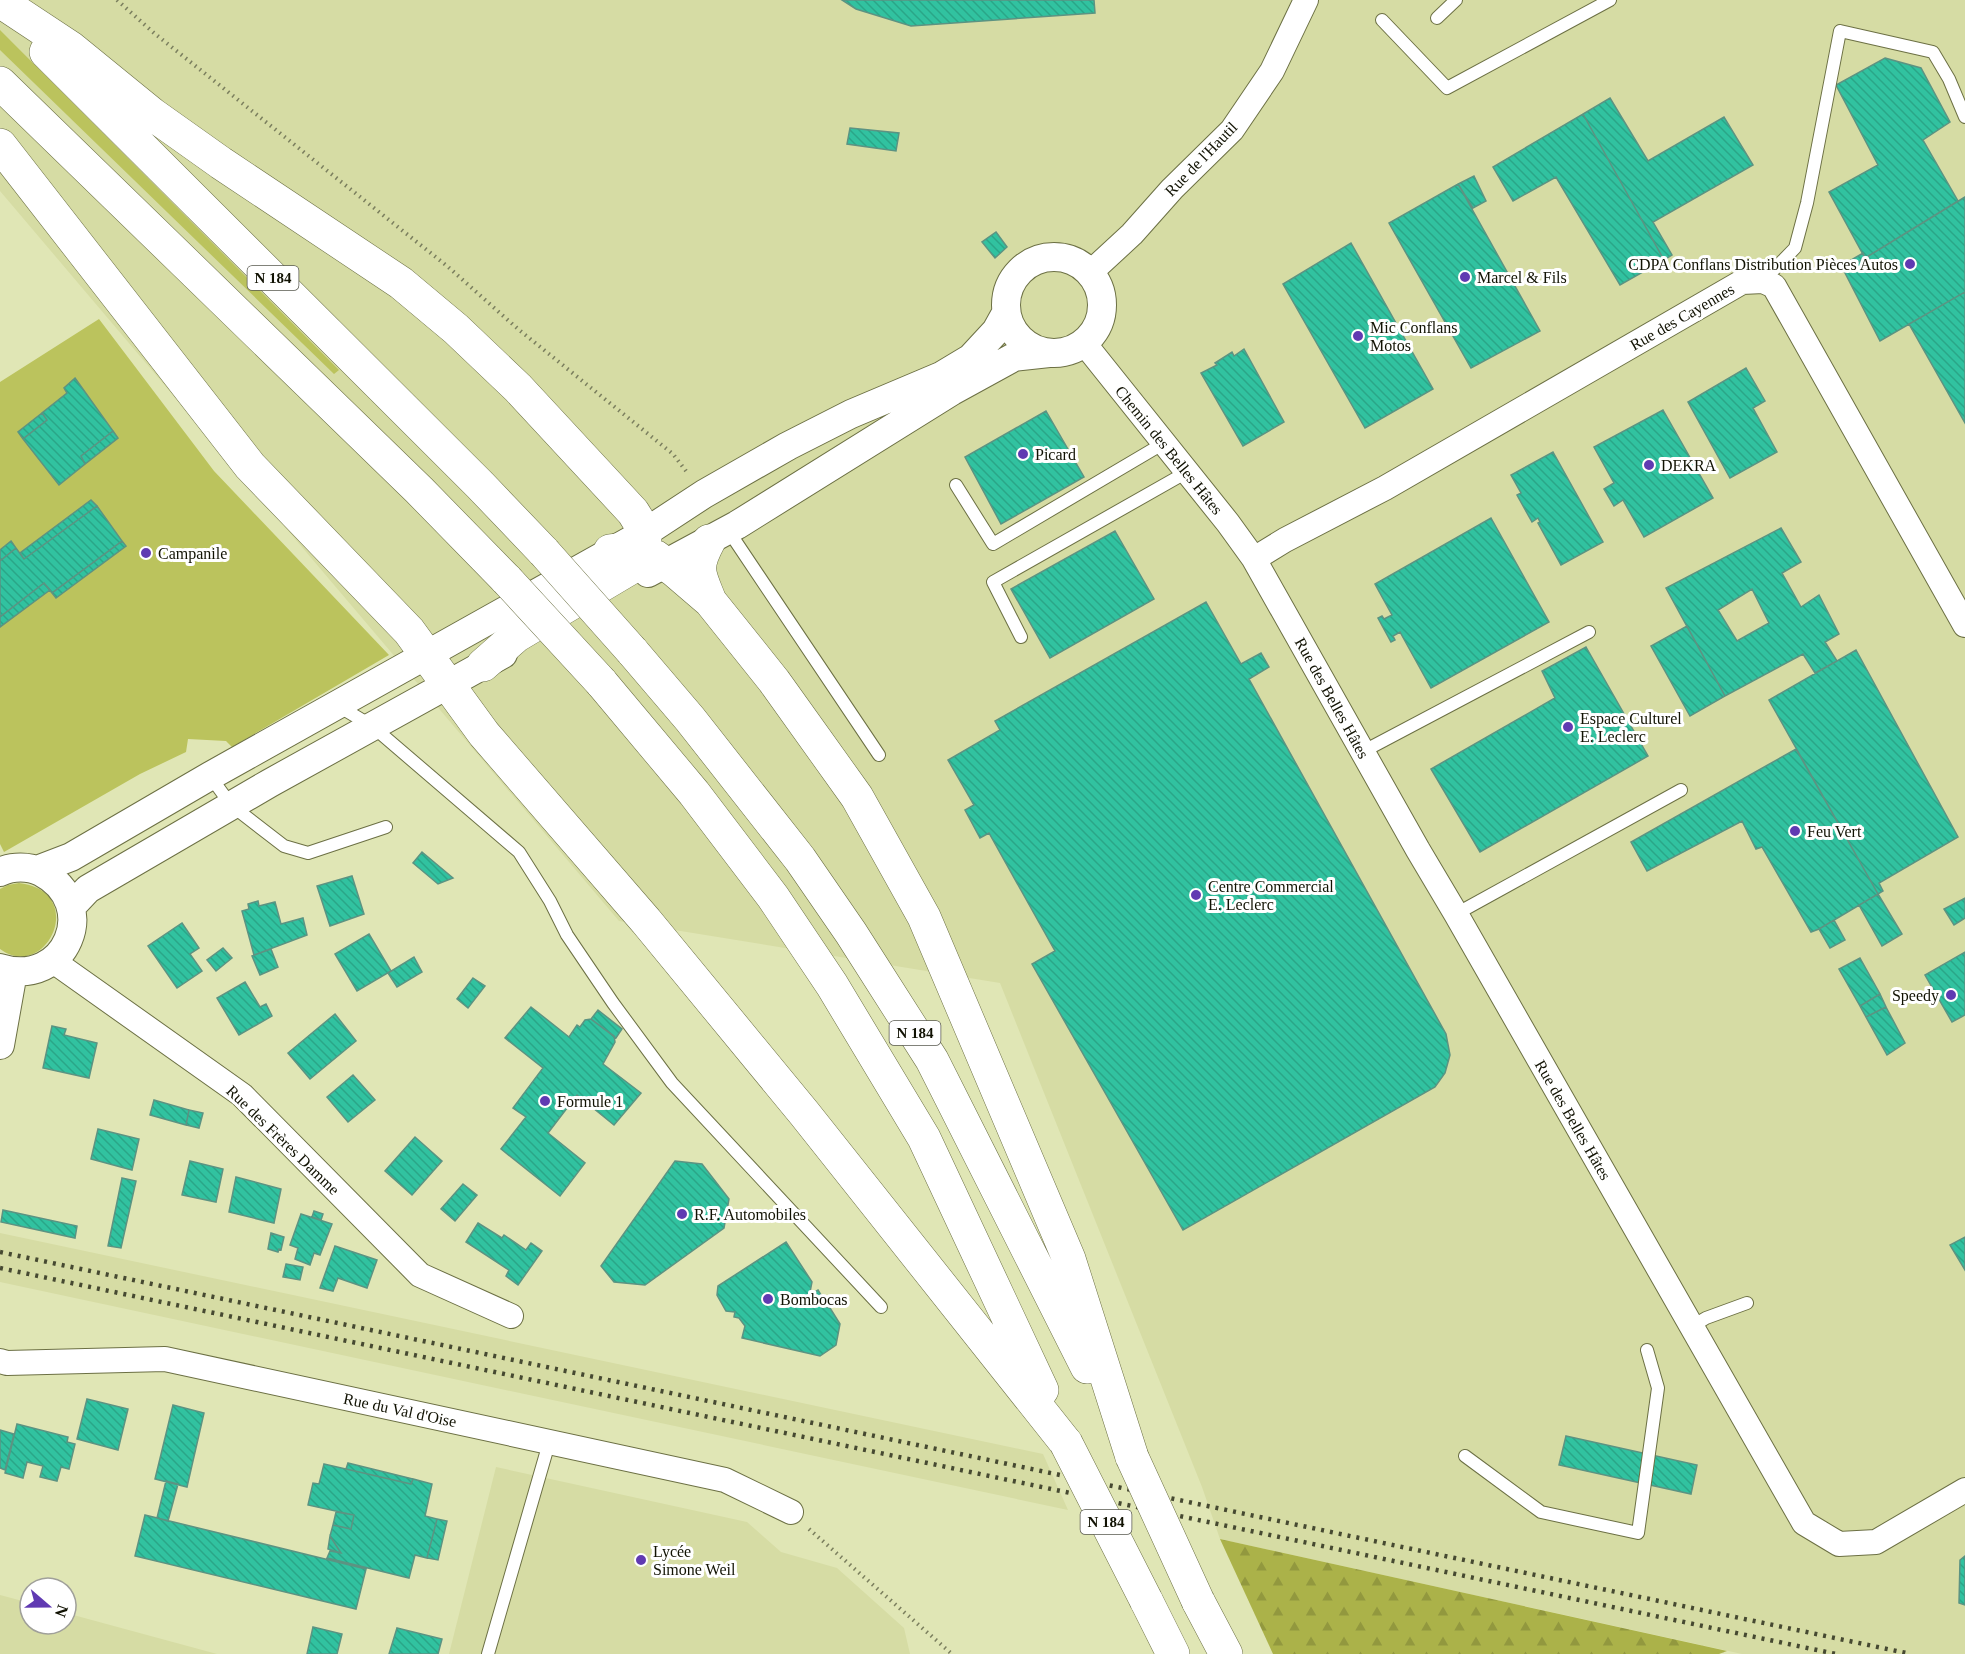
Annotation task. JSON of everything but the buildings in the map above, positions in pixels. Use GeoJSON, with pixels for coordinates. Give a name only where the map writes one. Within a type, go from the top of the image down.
{"type":"FeatureCollection","features":[{"type":"Feature","properties":{"kind":"main road"},"geometry":{"type":"LineString","coordinates":[[0,3],[71,48],[152,114],[401,284],[456,329],[518,388],[633,512],[651,549],[710,601],[774,681],[857,797],[924,917],[1069,1259],[1132,1457]]}},
{"type":"Feature","properties":{"kind":"main road","name":"N 184"},"geometry":{"type":"LineString","coordinates":[[0,3],[544,552],[690,719],[800,859],[851,933],[932,1060],[1132,1457],[1198,1601],[1226,1654]]}},
{"type":"Feature","properties":{"kind":"main road","name":"N 184"},"geometry":{"type":"LineString","coordinates":[[0,83],[419,490],[507,580],[602,682],[694,793],[773,897],[832,985],[924,1138],[1066,1443],[1173,1654]]}},
{"type":"Feature","properties":{"kind":"main road"},"geometry":{"type":"LineString","coordinates":[[0,145],[250,466],[409,631],[426,654],[465,681],[484,734],[646,921],[811,1122],[1066,1443]]}},
{"type":"Feature","properties":{"kind":"main road"},"geometry":{"type":"LineString","coordinates":[[710,601],[700,576],[699,560],[719,536]]}},
{"type":"Feature","properties":{"kind":"main road"},"geometry":{"type":"LineString","coordinates":[[465,681],[478,650],[490,632],[574,580],[606,552],[651,549]]}},
{"type":"Feature","properties":{"kind":"main road"},"geometry":{"type":"LineString","coordinates":[[465,681],[516,636],[636,566],[651,549]]}},
{"type":"Feature","properties":{"kind":"street","name":"Rue de l'Hautil"},"geometry":{"type":"LineString","coordinates":[[1092,271],[1132,234],[1172,189],[1232,130],[1272,71],[1306,0]]}},
{"type":"Feature","properties":{"kind":"street"},"geometry":{"type":"LineString","coordinates":[[651,549],[719,536],[952,391],[1014,357],[1062,353],[1084,343],[1094,333],[1100,320],[1103,307],[1101,293],[1092,271],[1074,260],[1060,256],[1045,257],[1030,262],[1018,272],[1010,284],[1006,298],[1006,313],[1010,325],[1026,344],[1049,353]]}},
{"type":"Feature","properties":{"kind":"street"},"geometry":{"type":"LineString","coordinates":[[1763,281],[1774,286],[1965,625]]}},
{"type":"Feature","properties":{"kind":"street","name":"Rue des Cayennes"},"geometry":{"type":"LineString","coordinates":[[1254,559],[1285,540],[1385,488],[1742,282],[1763,281]]}},
{"type":"Feature","properties":{"kind":"street"},"geometry":{"type":"LineString","coordinates":[[651,549],[704,494],[851,414],[941,376],[971,358],[996,331],[1006,313]]}},
{"type":"Feature","properties":{"kind":"street","name":"Chemin des Belles Hâtes"},"geometry":{"type":"LineString","coordinates":[[1084,343],[1254,559]]}},
{"type":"Feature","properties":{"kind":"street"},"geometry":{"type":"LineString","coordinates":[[37,870],[71,856],[606,552]]}},
{"type":"Feature","properties":{"kind":"street","name":"Rue des Belles Hâtes"},"geometry":{"type":"LineString","coordinates":[[1254,559],[1804,1524],[1839,1545],[1876,1542],[1965,1490]]}},
{"type":"Feature","properties":{"kind":"street"},"geometry":{"type":"LineString","coordinates":[[71,908],[87,889],[231,805],[372,726],[465,681]]}},
{"type":"Feature","properties":{"kind":"street"},"geometry":{"type":"LineString","coordinates":[[0,872],[21,867],[37,870],[52,878],[64,891],[71,908],[73,922],[70,937],[63,950],[53,961],[27,972],[6,970],[0,1045]]}},
{"type":"Feature","properties":{"kind":"street","name":"Rue des Frères Damme"},"geometry":{"type":"LineString","coordinates":[[53,961],[242,1095],[420,1275],[511,1316]]}},
{"type":"Feature","properties":{"kind":"street","name":"Rue du Val d'Oise"},"geometry":{"type":"LineString","coordinates":[[0,1361],[7,1363],[165,1359],[725,1480],[791,1512]]}},
{"type":"Feature","properties":{"kind":"lane"},"geometry":{"type":"LineString","coordinates":[[1437,18],[1456,0]]}},
{"type":"Feature","properties":{"kind":"lane"},"geometry":{"type":"LineString","coordinates":[[1382,20],[1447,88],[1610,0]]}},
{"type":"Feature","properties":{"kind":"lane"},"geometry":{"type":"LineString","coordinates":[[1763,281],[1795,248],[1807,203],[1840,31],[1933,52],[1948,78],[1965,117]]}},
{"type":"Feature","properties":{"kind":"lane"},"geometry":{"type":"LineString","coordinates":[[956,485],[993,544],[1164,443]]}},
{"type":"Feature","properties":{"kind":"lane"},"geometry":{"type":"LineString","coordinates":[[1021,637],[993,582],[1187,472]]}},
{"type":"Feature","properties":{"kind":"lane"},"geometry":{"type":"LineString","coordinates":[[719,536],[879,754]]}},
{"type":"Feature","properties":{"kind":"lane"},"geometry":{"type":"LineString","coordinates":[[1362,752],[1589,633]]}},
{"type":"Feature","properties":{"kind":"lane"},"geometry":{"type":"LineString","coordinates":[[334,706],[372,726],[519,852],[550,901],[567,935],[613,1004],[672,1083],[881,1307]]}},
{"type":"Feature","properties":{"kind":"lane"},"geometry":{"type":"LineString","coordinates":[[210,776],[231,805],[284,846],[308,853],[386,827]]}},
{"type":"Feature","properties":{"kind":"lane"},"geometry":{"type":"LineString","coordinates":[[1456,914],[1681,790]]}},
{"type":"Feature","properties":{"kind":"lane"},"geometry":{"type":"LineString","coordinates":[[1691,1327],[1706,1318],[1747,1303]]}},
{"type":"Feature","properties":{"kind":"lane"},"geometry":{"type":"LineString","coordinates":[[1465,1456],[1541,1512],[1638,1533],[1658,1388],[1647,1350]]}},
{"type":"Feature","properties":{"kind":"lane"},"geometry":{"type":"LineString","coordinates":[[489,1654],[549,1443]]}},
{"type":"Feature","properties":{"kind":"path"},"geometry":{"type":"LineString","coordinates":[[117,0],[154,33],[447,266],[518,329],[673,454],[704,494]]}},
{"type":"Feature","properties":{"kind":"path"},"geometry":{"type":"LineString","coordinates":[[791,1512],[952,1654]]}},
{"type":"Feature","properties":{"kind":"shaded area"},"geometry":{"type":"Polygon","coordinates":[[[0,0],[1965,0],[1965,1654],[1742,1654],[1220,1539],[1202,1487],[1000,983],[619,921],[0,191],[0,0]]]}},
{"type":"Feature","properties":{"kind":"shaded area"},"geometry":{"type":"Polygon","coordinates":[[[0,1233],[1043,1454],[1068,1510],[0,1282],[0,1233]]]}},
{"type":"Feature","properties":{"kind":"shaded area","name":"Lycée Simone Weil"},"geometry":{"type":"Polygon","coordinates":[[[496,1467],[747,1522],[781,1552],[837,1568],[904,1628],[910,1654],[449,1654],[496,1467]]]}},
{"type":"Feature","properties":{"kind":"shaded area"},"geometry":{"type":"Polygon","coordinates":[[[0,1595],[18,1600],[18,1636],[78,1636],[78,1616],[217,1654],[0,1654],[0,1595]]]}},
{"type":"Feature","properties":{"kind":"green space"},"geometry":{"type":"Polygon","coordinates":[[[0,30],[339,370],[334,374],[0,50],[0,30]]]}},
{"type":"Feature","properties":{"kind":"green space","name":"Campanile"},"geometry":{"type":"Polygon","coordinates":[[[99,319],[214,471],[389,655],[232,747],[226,741],[188,739],[186,752],[140,774],[4,852],[0,844],[0,382],[99,319]]]}},
{"type":"Feature","properties":{"kind":"green space"},"geometry":{"type":"Polygon","coordinates":[[[19,883],[40,890],[52,901],[56,916],[53,932],[45,945],[33,954],[17,956],[0,949],[0,889],[19,883]]]}},
{"type":"Feature","properties":{"kind":"green space"},"geometry":{"type":"Polygon","coordinates":[[[1220,1539],[1727,1651],[1719,1654],[1273,1654],[1220,1539]]]}},
{"type":"Feature","properties":{"kind":"railway"},"geometry":{"type":"LineString","coordinates":[[0,1252],[1911,1654]]}},
{"type":"Feature","properties":{"kind":"railway"},"geometry":{"type":"LineString","coordinates":[[0,1268],[1836,1654]]}},
{"type":"Feature","properties":{"kind":"place","name":"CDPA Conflans Distribution Pièces Autos"},"geometry":{"type":"Point","coordinates":[1910,264]}},
{"type":"Feature","properties":{"kind":"place","name":"Marcel & Fils"},"geometry":{"type":"Point","coordinates":[1465,277]}},
{"type":"Feature","properties":{"kind":"place","name":"Mic Conflans Motos"},"geometry":{"type":"Point","coordinates":[1358,336]}},
{"type":"Feature","properties":{"kind":"place","name":"Picard"},"geometry":{"type":"Point","coordinates":[1023,454]}},
{"type":"Feature","properties":{"kind":"place","name":"DEKRA"},"geometry":{"type":"Point","coordinates":[1649,465]}},
{"type":"Feature","properties":{"kind":"place","name":"Campanile"},"geometry":{"type":"Point","coordinates":[146,553]}},
{"type":"Feature","properties":{"kind":"place","name":"Espace Culturel E. Leclerc"},"geometry":{"type":"Point","coordinates":[1568,727]}},
{"type":"Feature","properties":{"kind":"place","name":"Feu Vert"},"geometry":{"type":"Point","coordinates":[1795,831]}},
{"type":"Feature","properties":{"kind":"place","name":"Centre Commercial E. Leclerc"},"geometry":{"type":"Point","coordinates":[1196,895]}},
{"type":"Feature","properties":{"kind":"place","name":"Speedy"},"geometry":{"type":"Point","coordinates":[1951,995]}},
{"type":"Feature","properties":{"kind":"place","name":"Formule 1"},"geometry":{"type":"Point","coordinates":[545,1101]}},
{"type":"Feature","properties":{"kind":"place","name":"R.F. Automobiles"},"geometry":{"type":"Point","coordinates":[682,1214]}},
{"type":"Feature","properties":{"kind":"place","name":"Bombocas"},"geometry":{"type":"Point","coordinates":[768,1299]}},
{"type":"Feature","properties":{"kind":"place","name":"Lycée Simone Weil"},"geometry":{"type":"Point","coordinates":[641,1560]}}]}
